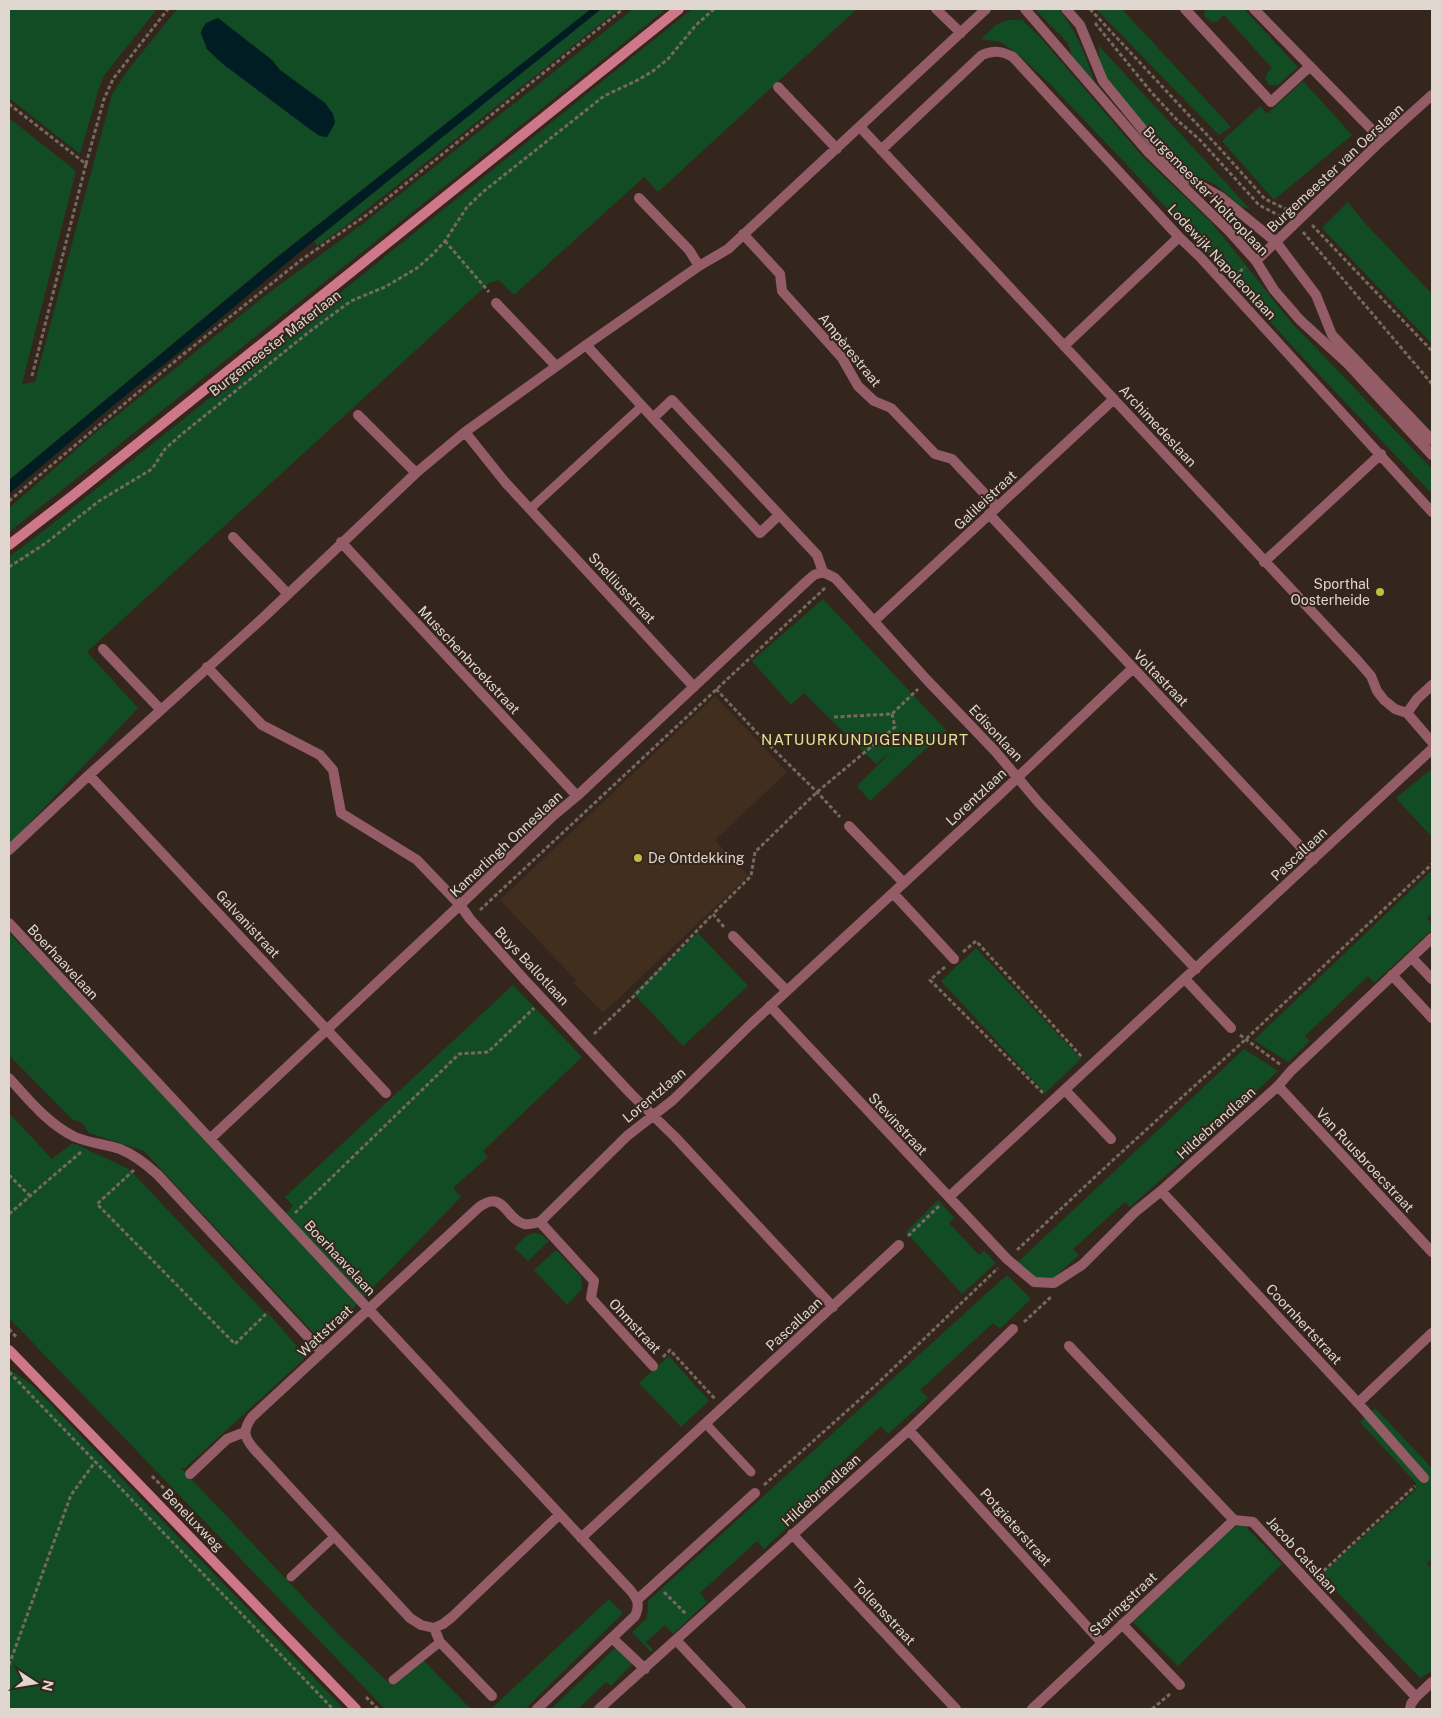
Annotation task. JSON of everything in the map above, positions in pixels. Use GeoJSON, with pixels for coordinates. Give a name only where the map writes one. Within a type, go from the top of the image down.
{"type":"FeatureCollection","features":[{"type":"Feature","properties":{"kind":"main road","name":"Burgemeester Materlaan"},"geometry":{"type":"LineString","coordinates":[[9,545],[72,497],[679,9]]}},
{"type":"Feature","properties":{"kind":"main road","name":"Beneluxweg"},"geometry":{"type":"LineString","coordinates":[[9,1350],[356,1709]]}},
{"type":"Feature","properties":{"kind":"street"},"geometry":{"type":"LineString","coordinates":[[936,9],[961,33]]}},
{"type":"Feature","properties":{"kind":"street"},"geometry":{"type":"LineString","coordinates":[[9,850],[288,594],[416,473],[465,432],[586,344],[728,248],[986,9]]}},
{"type":"Feature","properties":{"kind":"street","name":"Burgemeester Holtroplaan"},"geometry":{"type":"LineString","coordinates":[[1025,9],[1149,153],[1229,231],[1256,261],[1274,290],[1300,320],[1348,364],[1432,455]]}},
{"type":"Feature","properties":{"kind":"street","name":"Burgemeester Holtroplaan"},"geometry":{"type":"LineString","coordinates":[[1066,9],[1080,25],[1103,82],[1162,153],[1184,176],[1221,197],[1276,242],[1316,295],[1332,335],[1432,440]]}},
{"type":"Feature","properties":{"kind":"street"},"geometry":{"type":"LineString","coordinates":[[1185,9],[1271,102],[1309,67]]}},
{"type":"Feature","properties":{"kind":"street"},"geometry":{"type":"LineString","coordinates":[[1254,9],[1382,140]]}},
{"type":"Feature","properties":{"kind":"street","name":"Lodewijk Napoleonlaan"},"geometry":{"type":"LineString","coordinates":[[881,150],[982,55],[998,51],[1013,57],[1179,237],[1200,257],[1432,512]]}},
{"type":"Feature","properties":{"kind":"street"},"geometry":{"type":"LineString","coordinates":[[778,88],[837,148]]}},
{"type":"Feature","properties":{"kind":"street","name":"Burgemeester van Oerslaan"},"geometry":{"type":"LineString","coordinates":[[1256,261],[1382,140],[1432,95]]}},
{"type":"Feature","properties":{"kind":"street","name":"Archimedeslaan"},"geometry":{"type":"LineString","coordinates":[[860,127],[1358,661],[1371,676],[1377,691],[1384,700],[1395,709],[1407,713],[1432,742]]}},
{"type":"Feature","properties":{"kind":"street"},"geometry":{"type":"LineString","coordinates":[[639,198],[689,250],[699,266]]}},
{"type":"Feature","properties":{"kind":"street","name":"Ampèrestraat"},"geometry":{"type":"LineString","coordinates":[[743,234],[780,274],[782,291],[842,358],[858,386],[874,401],[891,408],[935,454],[952,459],[997,507]]}},
{"type":"Feature","properties":{"kind":"street"},"geometry":{"type":"LineString","coordinates":[[1064,346],[1179,237]]}},
{"type":"Feature","properties":{"kind":"street"},"geometry":{"type":"LineString","coordinates":[[496,303],[556,366]]}},
{"type":"Feature","properties":{"kind":"street"},"geometry":{"type":"LineString","coordinates":[[586,344],[760,533],[779,515]]}},
{"type":"Feature","properties":{"kind":"street","name":"Galileistraat"},"geometry":{"type":"LineString","coordinates":[[874,621],[1114,399]]}},
{"type":"Feature","properties":{"kind":"street"},"geometry":{"type":"LineString","coordinates":[[653,418],[672,400],[817,555],[823,572]]}},
{"type":"Feature","properties":{"kind":"street"},"geometry":{"type":"LineString","coordinates":[[358,415],[416,473]]}},
{"type":"Feature","properties":{"kind":"street","name":"Snelliusstraat"},"geometry":{"type":"LineString","coordinates":[[465,432],[530,509],[694,686]]}},
{"type":"Feature","properties":{"kind":"street"},"geometry":{"type":"LineString","coordinates":[[1264,562],[1381,454]]}},
{"type":"Feature","properties":{"kind":"street","name":"Voltastraat"},"geometry":{"type":"LineString","coordinates":[[989,514],[1313,860]]}},
{"type":"Feature","properties":{"kind":"street"},"geometry":{"type":"LineString","coordinates":[[233,537],[288,594]]}},
{"type":"Feature","properties":{"kind":"street","name":"Musschenbroekstraat"},"geometry":{"type":"LineString","coordinates":[[341,542],[577,796]]}},
{"type":"Feature","properties":{"kind":"street","name":"Kamerlingh Onneslaan"},"geometry":{"type":"LineString","coordinates":[[210,1139],[553,816],[577,796],[806,582],[814,575],[823,572]]}},
{"type":"Feature","properties":{"kind":"street","name":"Edisonlaan"},"geometry":{"type":"LineString","coordinates":[[823,572],[835,578],[927,680],[995,751],[1039,803],[1196,969]]}},
{"type":"Feature","properties":{"kind":"street"},"geometry":{"type":"LineString","coordinates":[[103,649],[161,710]]}},
{"type":"Feature","properties":{"kind":"street","name":"Buys Ballotlaan"},"geometry":{"type":"LineString","coordinates":[[207,667],[262,725],[320,755],[333,770],[341,813],[417,860],[631,1094],[833,1307]]}},
{"type":"Feature","properties":{"kind":"street","name":"Lorentzlaan"},"geometry":{"type":"LineString","coordinates":[[540,1222],[627,1136],[674,1100],[770,1006],[1133,668]]}},
{"type":"Feature","properties":{"kind":"street"},"geometry":{"type":"LineString","coordinates":[[1407,713],[1417,699],[1432,685]]}},
{"type":"Feature","properties":{"kind":"street","name":"Pascallaan"},"geometry":{"type":"LineString","coordinates":[[949,1197],[1432,750]]}},
{"type":"Feature","properties":{"kind":"street","name":"Galvanistraat"},"geometry":{"type":"LineString","coordinates":[[89,775],[386,1093]]}},
{"type":"Feature","properties":{"kind":"street"},"geometry":{"type":"LineString","coordinates":[[849,826],[904,883]]}},
{"type":"Feature","properties":{"kind":"street"},"geometry":{"type":"LineString","coordinates":[[893,893],[954,960]]}},
{"type":"Feature","properties":{"kind":"street","name":"Boerhaavelaan"},"geometry":{"type":"LineString","coordinates":[[9,923],[631,1591],[637,1600]]}},
{"type":"Feature","properties":{"kind":"street"},"geometry":{"type":"LineString","coordinates":[[733,936],[787,991]]}},
{"type":"Feature","properties":{"kind":"street","name":"Hildebrandlaan"},"geometry":{"type":"LineString","coordinates":[[1054,1283],[1082,1265],[1135,1212],[1278,1086],[1291,1071],[1432,938]]}},
{"type":"Feature","properties":{"kind":"street"},"geometry":{"type":"LineString","coordinates":[[1412,958],[1432,979]]}},
{"type":"Feature","properties":{"kind":"street"},"geometry":{"type":"LineString","coordinates":[[1392,975],[1432,1018]]}},
{"type":"Feature","properties":{"kind":"street"},"geometry":{"type":"LineString","coordinates":[[1185,979],[1231,1028]]}},
{"type":"Feature","properties":{"kind":"street","name":"Stevinstraat"},"geometry":{"type":"LineString","coordinates":[[770,1006],[1007,1259]]}},
{"type":"Feature","properties":{"kind":"street"},"geometry":{"type":"LineString","coordinates":[[9,1078],[43,1115],[56,1126],[76,1137],[121,1150],[144,1161],[278,1302],[322,1352]]}},
{"type":"Feature","properties":{"kind":"street","name":"Van Ruusbroecstraat"},"geometry":{"type":"LineString","coordinates":[[1278,1086],[1432,1252]]}},
{"type":"Feature","properties":{"kind":"street"},"geometry":{"type":"LineString","coordinates":[[1065,1090],[1110,1139]]}},
{"type":"Feature","properties":{"kind":"street","name":"Coornhertstraat"},"geometry":{"type":"LineString","coordinates":[[1161,1191],[1358,1403],[1424,1478]]}},
{"type":"Feature","properties":{"kind":"street","name":"Wattstraat"},"geometry":{"type":"LineString","coordinates":[[246,1429],[252,1417],[486,1202],[493,1201],[502,1205],[520,1222],[525,1224],[540,1222]]}},
{"type":"Feature","properties":{"kind":"street","name":"Ohmstraat"},"geometry":{"type":"LineString","coordinates":[[540,1222],[594,1281],[591,1298],[653,1366]]}},
{"type":"Feature","properties":{"kind":"street","name":"Pascallaan"},"geometry":{"type":"LineString","coordinates":[[580,1538],[899,1245]]}},
{"type":"Feature","properties":{"kind":"street"},"geometry":{"type":"LineString","coordinates":[[1007,1259],[1034,1282],[1054,1283]]}},
{"type":"Feature","properties":{"kind":"street","name":"Hildebrandlaan"},"geometry":{"type":"LineString","coordinates":[[599,1709],[909,1430],[1013,1329]]}},
{"type":"Feature","properties":{"kind":"street"},"geometry":{"type":"LineString","coordinates":[[1358,1403],[1432,1333]]}},
{"type":"Feature","properties":{"kind":"street"},"geometry":{"type":"LineString","coordinates":[[1069,1346],[1234,1520]]}},
{"type":"Feature","properties":{"kind":"street"},"geometry":{"type":"LineString","coordinates":[[190,1474],[227,1439],[246,1429],[247,1441],[254,1450],[410,1618],[421,1625],[434,1628],[443,1624],[452,1616],[559,1515]]}},
{"type":"Feature","properties":{"kind":"street","name":"Potgieterstraat"},"geometry":{"type":"LineString","coordinates":[[909,1430],[1102,1643]]}},
{"type":"Feature","properties":{"kind":"street"},"geometry":{"type":"LineString","coordinates":[[537,1709],[635,1616],[639,1607],[637,1600],[755,1493]]}},
{"type":"Feature","properties":{"kind":"street","name":"Jacob Catslaan"},"geometry":{"type":"LineString","coordinates":[[1234,1520],[1253,1522],[1416,1697]]}},
{"type":"Feature","properties":{"kind":"street","name":"Staringstraat"},"geometry":{"type":"LineString","coordinates":[[1032,1709],[1234,1520]]}},
{"type":"Feature","properties":{"kind":"street","name":"Tollensstraat"},"geometry":{"type":"LineString","coordinates":[[792,1534],[956,1709]]}},
{"type":"Feature","properties":{"kind":"street"},"geometry":{"type":"LineString","coordinates":[[1122,1624],[1180,1685]]}},
{"type":"Feature","properties":{"kind":"street"},"geometry":{"type":"LineString","coordinates":[[434,1628],[440,1642],[492,1696]]}},
{"type":"Feature","properties":{"kind":"street"},"geometry":{"type":"LineString","coordinates":[[612,1638],[645,1669]]}},
{"type":"Feature","properties":{"kind":"street"},"geometry":{"type":"LineString","coordinates":[[676,1640],[741,1709]]}},
{"type":"Feature","properties":{"kind":"street"},"geometry":{"type":"LineString","coordinates":[[1410,1709],[1416,1697],[1432,1682]]}},
{"type":"Feature","properties":{"kind":"lane"},"geometry":{"type":"LineString","coordinates":[[530,509],[642,406]]}},
{"type":"Feature","properties":{"kind":"lane"},"geometry":{"type":"LineString","coordinates":[[706,1424],[751,1472]]}},
{"type":"Feature","properties":{"kind":"lane"},"geometry":{"type":"LineString","coordinates":[[291,1577],[334,1537]]}},
{"type":"Feature","properties":{"kind":"lane"},"geometry":{"type":"LineString","coordinates":[[393,1680],[440,1642]]}},
{"type":"Feature","properties":{"kind":"path"},"geometry":{"type":"LineString","coordinates":[[32,376],[104,100],[113,79],[168,9]]}},
{"type":"Feature","properties":{"kind":"path"},"geometry":{"type":"LineString","coordinates":[[9,501],[173,363],[294,266],[368,214],[624,9]]}},
{"type":"Feature","properties":{"kind":"path","name":"Burgemeester Materlaan"},"geometry":{"type":"LineString","coordinates":[[9,567],[46,543],[99,501],[152,468],[165,449],[182,434],[308,332],[352,301],[385,287],[417,268],[432,255],[467,207],[484,191],[604,96],[653,71],[668,59],[696,25],[714,9]]}},
{"type":"Feature","properties":{"kind":"path"},"geometry":{"type":"LineString","coordinates":[[1090,9],[1265,199],[1300,220],[1374,288],[1432,351]]}},
{"type":"Feature","properties":{"kind":"path","name":"Burgemeester Holtroplaan"},"geometry":{"type":"LineString","coordinates":[[1093,20],[1152,93],[1177,120],[1200,140],[1259,205],[1300,220],[1432,384]]}},
{"type":"Feature","properties":{"kind":"path"},"geometry":{"type":"LineString","coordinates":[[9,104],[86,164]]}},
{"type":"Feature","properties":{"kind":"path"},"geometry":{"type":"LineString","coordinates":[[444,240],[488,288],[496,303]]}},
{"type":"Feature","properties":{"kind":"path"},"geometry":{"type":"LineString","coordinates":[[470,919],[835,578]]}},
{"type":"Feature","properties":{"kind":"path"},"geometry":{"type":"LineString","coordinates":[[834,717],[892,714],[927,680]]}},
{"type":"Feature","properties":{"kind":"path"},"geometry":{"type":"LineString","coordinates":[[716,689],[849,826]]}},
{"type":"Feature","properties":{"kind":"path"},"geometry":{"type":"LineString","coordinates":[[584,1043],[634,996],[751,876],[755,852],[817,792],[895,727],[892,714]]}},
{"type":"Feature","properties":{"kind":"path"},"geometry":{"type":"LineString","coordinates":[[755,1493],[877,1384],[1007,1259],[1246,1040],[1432,864]]}},
{"type":"Feature","properties":{"kind":"path"},"geometry":{"type":"LineString","coordinates":[[713,914],[733,936]]}},
{"type":"Feature","properties":{"kind":"path"},"geometry":{"type":"LineString","coordinates":[[1052,1102],[930,980],[976,941],[1090,1067]]}},
{"type":"Feature","properties":{"kind":"path"},"geometry":{"type":"LineString","coordinates":[[287,1221],[460,1054],[488,1052],[543,999]]}},
{"type":"Feature","properties":{"kind":"path"},"geometry":{"type":"LineString","coordinates":[[1231,1028],[1291,1071]]}},
{"type":"Feature","properties":{"kind":"path"},"geometry":{"type":"LineString","coordinates":[[9,1214],[92,1142]]}},
{"type":"Feature","properties":{"kind":"path"},"geometry":{"type":"LineString","coordinates":[[144,1161],[97,1204],[235,1344],[278,1302]]}},
{"type":"Feature","properties":{"kind":"path"},"geometry":{"type":"LineString","coordinates":[[9,1175],[29,1195]]}},
{"type":"Feature","properties":{"kind":"path"},"geometry":{"type":"LineString","coordinates":[[899,1245],[949,1197]]}},
{"type":"Feature","properties":{"kind":"path"},"geometry":{"type":"LineString","coordinates":[[1013,1329],[1018,1328],[1052,1295],[1054,1283]]}},
{"type":"Feature","properties":{"kind":"path","name":"Ohmstraat"},"geometry":{"type":"LineString","coordinates":[[653,1366],[670,1350],[723,1408]]}},
{"type":"Feature","properties":{"kind":"path"},"geometry":{"type":"LineString","coordinates":[[9,1372],[333,1709]]}},
{"type":"Feature","properties":{"kind":"path"},"geometry":{"type":"LineString","coordinates":[[9,1666],[71,1496],[95,1462]]}},
{"type":"Feature","properties":{"kind":"path"},"geometry":{"type":"LineString","coordinates":[[1310,1584],[1424,1478]]}},
{"type":"Feature","properties":{"kind":"path"},"geometry":{"type":"LineString","coordinates":[[655,1584],[695,1623]]}},
{"type":"Feature","properties":{"kind":"path"},"geometry":{"type":"LineString","coordinates":[[1152,1709],[1180,1685]]}},
{"type":"Feature","properties":{"kind":"shaded area","name":"De Ontdekking"},"geometry":{"type":"Polygon","coordinates":[[[715,696],[787,772],[715,840],[748,876],[603,1013],[574,983],[576,980],[500,900],[715,696]]]}},
{"type":"Feature","properties":{"kind":"green space"},"geometry":{"type":"Polygon","coordinates":[[[9,9],[157,9],[106,73],[100,85],[80,154],[9,98],[9,9]]]}},
{"type":"Feature","properties":{"kind":"green space"},"geometry":{"type":"Polygon","coordinates":[[[177,9],[591,9],[273,260],[9,480],[9,118],[76,171],[22,384],[35,382],[112,94],[128,70],[177,9]],[[201,33],[207,49],[223,64],[320,136],[335,123],[333,114],[325,103],[280,70],[272,60],[201,33]]]}},
{"type":"Feature","properties":{"kind":"green space"},"geometry":{"type":"Polygon","coordinates":[[[601,9],[619,9],[347,225],[317,246],[314,241],[601,9]]]}},
{"type":"Feature","properties":{"kind":"green space"},"geometry":{"type":"Polygon","coordinates":[[[633,9],[666,9],[9,532],[9,508],[94,434],[266,295],[364,223],[633,9]]]}},
{"type":"Feature","properties":{"kind":"green space"},"geometry":{"type":"Polygon","coordinates":[[[692,9],[857,9],[658,192],[644,177],[514,295],[499,280],[489,283],[87,652],[138,708],[9,845],[9,557],[201,405],[692,9]]]}},
{"type":"Feature","properties":{"kind":"green space"},"geometry":{"type":"Polygon","coordinates":[[[1035,9],[1059,9],[1080,45],[1095,84],[1073,58],[1068,43],[1035,9]]]}},
{"type":"Feature","properties":{"kind":"green space"},"geometry":{"type":"Polygon","coordinates":[[[1096,9],[1122,9],[1231,127],[1219,135],[1096,9]]]}},
{"type":"Feature","properties":{"kind":"green space"},"geometry":{"type":"Polygon","coordinates":[[[1205,9],[1244,9],[1298,67],[1278,85],[1269,85],[1265,78],[1272,68],[1224,15],[1217,21],[1211,22],[1204,16],[1205,9]]]}},
{"type":"Feature","properties":{"kind":"green space"},"geometry":{"type":"Polygon","coordinates":[[[1008,20],[1022,20],[1040,37],[1143,157],[1212,223],[1291,322],[1432,469],[1432,494],[1049,83],[1020,56],[1001,42],[981,39],[997,24],[1008,20]]]}},
{"type":"Feature","properties":{"kind":"green space"},"geometry":{"type":"Polygon","coordinates":[[[1098,45],[1250,209],[1240,206],[1215,184],[1192,175],[1103,81],[1098,45]]]}},
{"type":"Feature","properties":{"kind":"green space"},"geometry":{"type":"Polygon","coordinates":[[[1303,81],[1352,135],[1274,200],[1222,141],[1260,106],[1268,113],[1303,81]]]}},
{"type":"Feature","properties":{"kind":"green space"},"geometry":{"type":"Polygon","coordinates":[[[1348,202],[1363,221],[1432,294],[1432,344],[1322,228],[1348,202]]]}},
{"type":"Feature","properties":{"kind":"green space"},"geometry":{"type":"Polygon","coordinates":[[[823,599],[946,730],[870,801],[857,786],[893,750],[876,764],[804,693],[791,705],[752,661],[823,599]]]}},
{"type":"Feature","properties":{"kind":"green space"},"geometry":{"type":"Polygon","coordinates":[[[1429,771],[1432,771],[1432,837],[1396,798],[1429,771]]]}},
{"type":"Feature","properties":{"kind":"green space"},"geometry":{"type":"Polygon","coordinates":[[[1432,870],[1432,913],[1427,918],[1432,925],[1432,930],[1374,983],[1368,976],[1305,1036],[1310,1041],[1288,1062],[1254,1040],[1432,870]]]}},
{"type":"Feature","properties":{"kind":"green space"},"geometry":{"type":"Polygon","coordinates":[[[9,933],[286,1213],[293,1206],[285,1197],[513,985],[582,1057],[483,1151],[488,1157],[453,1188],[461,1197],[321,1341],[144,1151],[89,1133],[82,1123],[72,1119],[9,1055],[9,933]]]}},
{"type":"Feature","properties":{"kind":"green space"},"geometry":{"type":"Polygon","coordinates":[[[698,933],[748,986],[683,1046],[633,993],[698,933]]]}},
{"type":"Feature","properties":{"kind":"green space"},"geometry":{"type":"Polygon","coordinates":[[[976,948],[1081,1059],[1045,1093],[941,981],[976,948]]]}},
{"type":"Feature","properties":{"kind":"green space"},"geometry":{"type":"Polygon","coordinates":[[[1244,1049],[1278,1071],[1240,1106],[1234,1101],[1185,1147],[1191,1153],[1130,1207],[1125,1202],[1073,1249],[1079,1255],[1047,1284],[1036,1283],[1016,1264],[1244,1049]]]}},
{"type":"Feature","properties":{"kind":"green space"},"geometry":{"type":"Polygon","coordinates":[[[9,1113],[52,1159],[73,1143],[129,1169],[267,1315],[269,1314],[306,1357],[184,1469],[180,1467],[338,1634],[392,1686],[422,1659],[471,1709],[385,1709],[9,1318],[9,1113]]]}},
{"type":"Feature","properties":{"kind":"green space"},"geometry":{"type":"Polygon","coordinates":[[[938,1200],[954,1218],[949,1223],[979,1255],[984,1251],[996,1263],[962,1294],[906,1232],[938,1200]]]}},
{"type":"Feature","properties":{"kind":"green space"},"geometry":{"type":"Polygon","coordinates":[[[534,1233],[542,1235],[549,1241],[528,1261],[514,1248],[526,1236],[534,1233]]]}},
{"type":"Feature","properties":{"kind":"green space"},"geometry":{"type":"Polygon","coordinates":[[[556,1250],[581,1276],[582,1289],[567,1305],[534,1270],[556,1250]]]}},
{"type":"Feature","properties":{"kind":"green space"},"geometry":{"type":"Polygon","coordinates":[[[1007,1275],[1031,1299],[1000,1329],[993,1323],[920,1390],[928,1398],[888,1434],[881,1426],[819,1484],[825,1492],[764,1549],[757,1541],[700,1593],[707,1602],[673,1634],[665,1625],[646,1642],[654,1651],[650,1651],[632,1632],[647,1618],[648,1601],[1007,1275]]]}},
{"type":"Feature","properties":{"kind":"green space"},"geometry":{"type":"Polygon","coordinates":[[[669,1356],[709,1401],[681,1427],[639,1383],[669,1356]]]}},
{"type":"Feature","properties":{"kind":"green space"},"geometry":{"type":"Polygon","coordinates":[[[9,1369],[32,1385],[344,1709],[9,1709],[9,1369]]]}},
{"type":"Feature","properties":{"kind":"green space"},"geometry":{"type":"Polygon","coordinates":[[[1375,1408],[1432,1468],[1432,1558],[1427,1563],[1432,1569],[1432,1671],[1420,1678],[1321,1575],[1415,1490],[1416,1483],[1360,1422],[1375,1408]]]}},
{"type":"Feature","properties":{"kind":"green space"},"geometry":{"type":"Polygon","coordinates":[[[1241,1525],[1246,1527],[1282,1564],[1178,1666],[1133,1622],[1234,1527],[1241,1525]]]}},
{"type":"Feature","properties":{"kind":"green space"},"geometry":{"type":"Polygon","coordinates":[[[609,1599],[623,1613],[525,1709],[491,1709],[609,1599]]]}},
{"type":"Feature","properties":{"kind":"green space"},"geometry":{"type":"Polygon","coordinates":[[[618,1645],[635,1661],[611,1686],[606,1682],[580,1709],[551,1709],[618,1645]]]}},
{"type":"Feature","properties":{"kind":"water"},"geometry":{"type":"Polygon","coordinates":[[[591,9],[601,9],[295,256],[9,494],[9,480],[280,255],[591,9]]]}},
{"type":"Feature","properties":{"kind":"water"},"geometry":{"type":"Polygon","coordinates":[[[218,18],[272,60],[280,70],[325,103],[333,114],[335,123],[327,137],[320,136],[311,130],[223,64],[207,49],[201,33],[202,29],[206,23],[218,18]]]}},
{"type":"Feature","properties":{"kind":"place","name":"Sporthal Oosterheide"},"geometry":{"type":"Point","coordinates":[1380,592]}},
{"type":"Feature","properties":{"kind":"place","name":"De Ontdekking"},"geometry":{"type":"Point","coordinates":[638,858]}},
{"type":"Feature","properties":{"kind":"district","name":"NATUURKUNDIGENBUURT"},"geometry":{"type":"Point","coordinates":[865,739]}}]}
